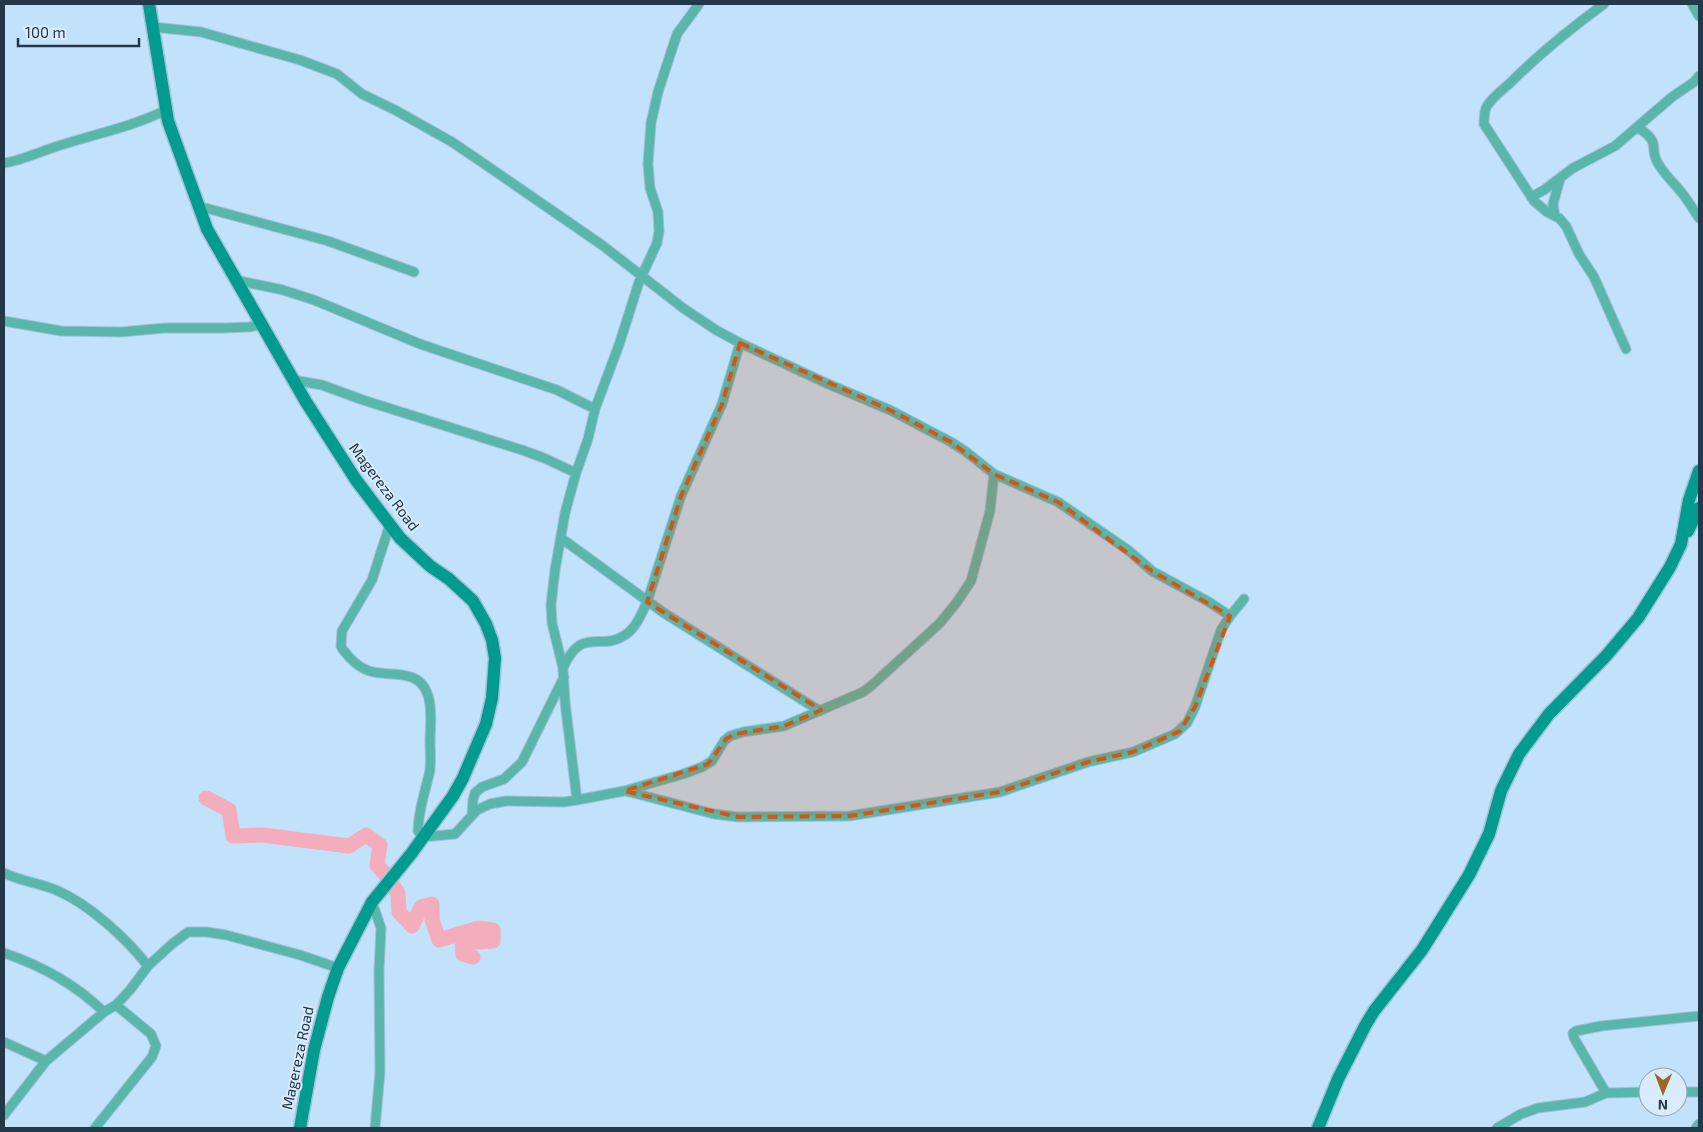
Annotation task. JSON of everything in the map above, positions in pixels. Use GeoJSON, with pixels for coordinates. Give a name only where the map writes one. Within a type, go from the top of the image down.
{"type":"FeatureCollection","features":[{"type":"Feature","properties":{"kind":"street","name":"Magereza Road"},"geometry":{"type":"LineString","coordinates":[[148,4],[168,121],[207,229],[293,380],[356,480],[400,538],[473,601],[486,624],[492,640],[495,658],[490,710],[473,756],[453,796],[372,902],[338,968],[314,1050],[300,1128]]}},
{"type":"Feature","properties":{"kind":"street"},"geometry":{"type":"LineString","coordinates":[[577,800],[565,702],[564,673],[552,623],[551,605],[555,570],[565,513],[588,439],[595,409],[619,347],[639,282],[654,251],[659,231],[658,212],[650,188],[648,164],[652,117],[658,92],[677,34],[699,4]]}},
{"type":"Feature","properties":{"kind":"street"},"geometry":{"type":"LineString","coordinates":[[1604,4],[1581,20],[1528,65],[1488,106],[1483,115],[1484,124],[1530,197],[1538,206],[1555,216],[1566,226],[1579,254],[1594,277],[1626,350]]}},
{"type":"Feature","properties":{"kind":"street"},"geometry":{"type":"LineString","coordinates":[[1692,4],[1699,16]]}},
{"type":"Feature","properties":{"kind":"street"},"geometry":{"type":"LineString","coordinates":[[153,26],[200,32],[300,60],[337,74],[362,94],[452,142],[483,162],[602,245],[702,321],[740,343],[890,410],[965,451],[994,474],[1058,502],[1128,550],[1152,571],[1209,602],[1230,616]]}},
{"type":"Feature","properties":{"kind":"street"},"geometry":{"type":"LineString","coordinates":[[1530,197],[1544,190],[1585,161],[1615,146],[1672,96],[1694,82],[1699,76]]}},
{"type":"Feature","properties":{"kind":"street"},"geometry":{"type":"LineString","coordinates":[[4,163],[138,123],[166,110]]}},
{"type":"Feature","properties":{"kind":"street"},"geometry":{"type":"LineString","coordinates":[[1637,127],[1651,137],[1654,142],[1656,160],[1659,166],[1683,194],[1699,218]]}},
{"type":"Feature","properties":{"kind":"street"},"geometry":{"type":"LineString","coordinates":[[1555,216],[1553,204],[1560,178]]}},
{"type":"Feature","properties":{"kind":"street"},"geometry":{"type":"LineString","coordinates":[[198,206],[328,241],[414,272]]}},
{"type":"Feature","properties":{"kind":"street"},"geometry":{"type":"LineString","coordinates":[[235,280],[283,290],[314,300],[420,344],[557,390],[595,409]]}},
{"type":"Feature","properties":{"kind":"street"},"geometry":{"type":"LineString","coordinates":[[4,321],[61,331],[121,332],[165,328],[249,327],[260,324]]}},
{"type":"Feature","properties":{"kind":"street"},"geometry":{"type":"LineString","coordinates":[[472,814],[472,800],[475,793],[504,779],[522,762],[564,673],[570,654],[580,645],[619,638],[628,633],[633,627],[647,602],[681,496],[722,404],[740,343]]}},
{"type":"Feature","properties":{"kind":"street"},"geometry":{"type":"LineString","coordinates":[[293,380],[322,385],[363,400],[522,450],[550,460],[576,474]]}},
{"type":"Feature","properties":{"kind":"street"},"geometry":{"type":"LineString","coordinates":[[1681,544],[1689,500],[1699,472]]}},
{"type":"Feature","properties":{"kind":"street"},"geometry":{"type":"LineString","coordinates":[[390,524],[372,580],[342,631],[341,646],[361,667],[376,674],[406,676],[415,679],[422,685],[428,696],[431,708],[430,768],[418,827],[418,833],[423,837],[455,834],[472,814],[496,802],[564,802],[624,791],[683,774],[708,764],[715,758],[726,739],[736,734],[784,726],[863,692],[940,623],[971,581],[990,511],[994,474]]}},
{"type":"Feature","properties":{"kind":"street"},"geometry":{"type":"LineString","coordinates":[[1318,1128],[1338,1079],[1374,1011],[1422,950],[1470,875],[1489,834],[1501,791],[1519,754],[1549,714],[1606,656],[1638,618],[1670,567],[1699,508]]}},
{"type":"Feature","properties":{"kind":"street"},"geometry":{"type":"LineString","coordinates":[[561,538],[647,602],[820,711]]}},
{"type":"Feature","properties":{"kind":"street"},"geometry":{"type":"LineString","coordinates":[[624,791],[714,814],[738,817],[849,816],[1000,792],[1088,762],[1133,752],[1168,738],[1187,723],[1195,707],[1221,630],[1244,598]]}},
{"type":"Feature","properties":{"kind":"street"},"geometry":{"type":"LineString","coordinates":[[4,873],[48,887],[68,896],[114,929],[131,945],[148,966]]}},
{"type":"Feature","properties":{"kind":"street"},"geometry":{"type":"LineString","coordinates":[[372,902],[381,928],[379,970],[380,1072],[375,1128]]}},
{"type":"Feature","properties":{"kind":"street"},"geometry":{"type":"LineString","coordinates":[[4,1115],[46,1061],[104,1012],[116,1005],[148,966],[188,932],[198,931],[226,935],[300,955],[338,968]]}},
{"type":"Feature","properties":{"kind":"street"},"geometry":{"type":"LineString","coordinates":[[4,953],[48,972],[84,995],[104,1012]]}},
{"type":"Feature","properties":{"kind":"street"},"geometry":{"type":"LineString","coordinates":[[95,1128],[152,1057],[156,1046],[151,1034],[116,1005]]}},
{"type":"Feature","properties":{"kind":"street"},"geometry":{"type":"LineString","coordinates":[[1606,1093],[1574,1038],[1576,1031],[1601,1026],[1699,1016]]}},
{"type":"Feature","properties":{"kind":"street"},"geometry":{"type":"LineString","coordinates":[[4,1042],[46,1061]]}},
{"type":"Feature","properties":{"kind":"street"},"geometry":{"type":"LineString","coordinates":[[1497,1128],[1538,1108],[1585,1102],[1606,1093],[1638,1092]]}},
{"type":"Feature","properties":{"kind":"street"},"geometry":{"type":"LineString","coordinates":[[1696,1128],[1699,1124]]}},
{"type":"Feature","properties":{"kind":"highlighted area"},"geometry":{"type":"Polygon","coordinates":[[[740,343],[890,410],[951,442],[994,474],[1058,502],[1152,571],[1230,616],[1195,707],[1180,731],[1133,752],[1088,762],[1000,792],[849,816],[738,817],[624,791],[708,764],[726,739],[735,734],[784,726],[821,710],[647,602],[681,496],[722,404],[740,343]]]}},
{"type":"Feature","properties":{"kind":"waterway"},"geometry":{"type":"LineString","coordinates":[[206,798],[229,810],[233,836],[263,835],[349,846],[366,835],[380,845],[377,865],[390,880],[398,894],[399,912],[412,926],[421,907],[432,904],[432,920],[439,940],[479,928],[493,930],[493,941],[462,943],[463,954],[473,957]]}}]}
